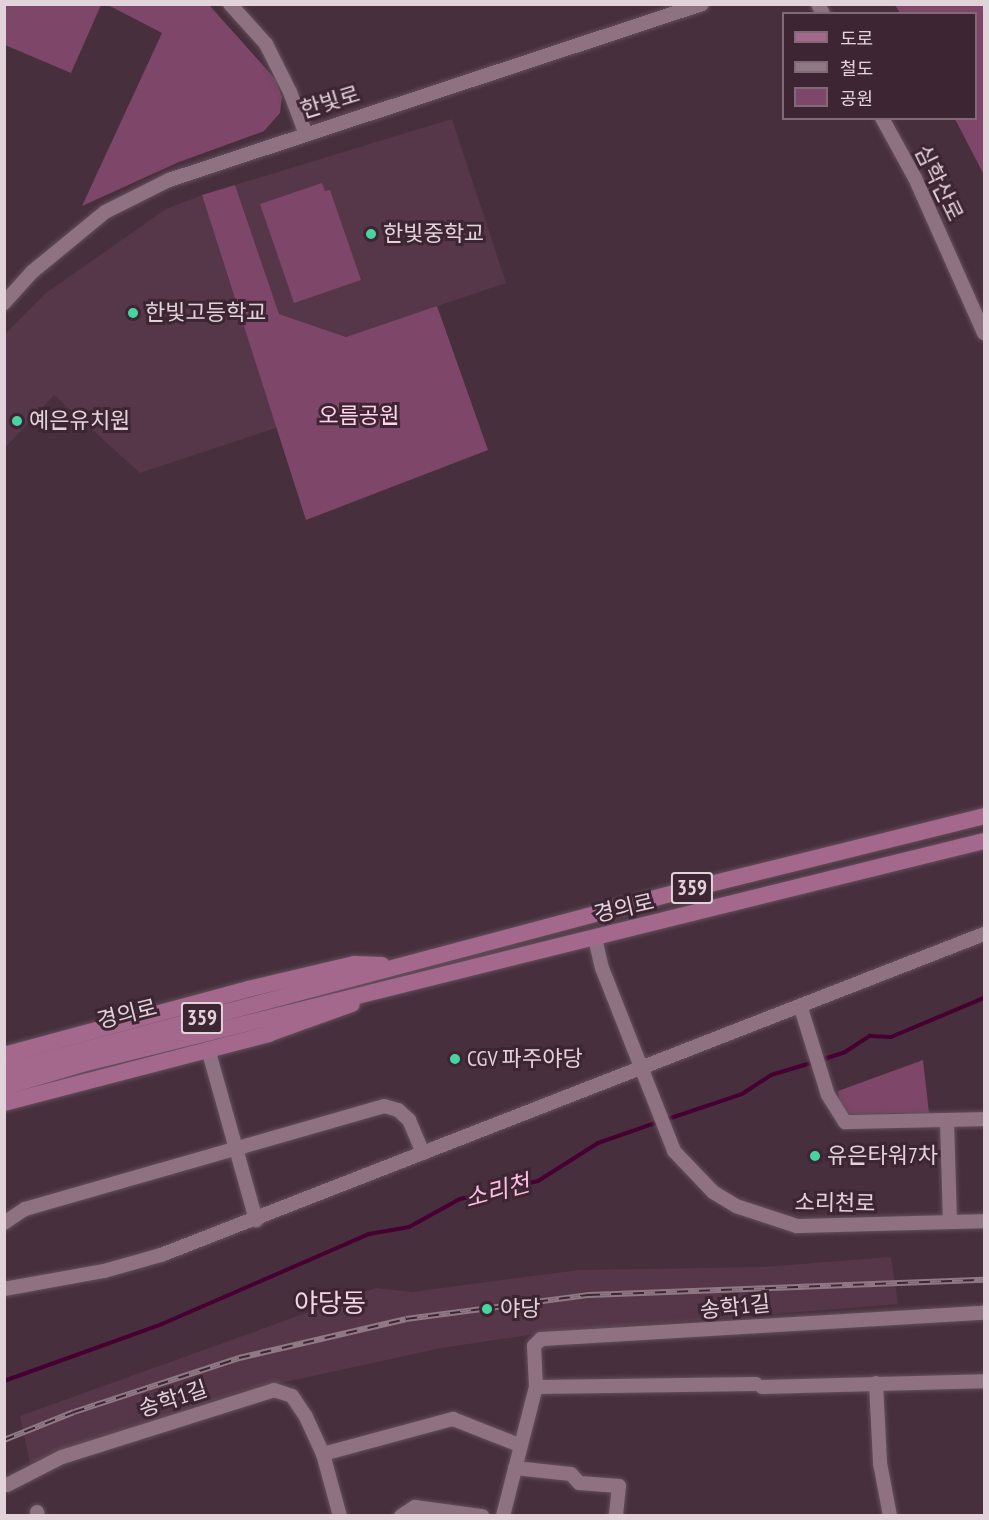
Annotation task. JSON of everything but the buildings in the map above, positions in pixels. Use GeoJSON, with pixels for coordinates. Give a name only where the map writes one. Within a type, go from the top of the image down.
{"type":"FeatureCollection","features":[{"type":"Feature","properties":{"kind":"main road","name":"경의로"},"geometry":{"type":"LineString","coordinates":[[4,1071],[400,965],[984,816]]}},
{"type":"Feature","properties":{"kind":"main road","name":"경의로"},"geometry":{"type":"LineString","coordinates":[[4,1087],[86,1063],[984,841]]}},
{"type":"Feature","properties":{"kind":"main road","name":"경의로"},"geometry":{"type":"LineString","coordinates":[[4,1055],[204,1000],[354,964],[400,965]]}},
{"type":"Feature","properties":{"kind":"main road","name":"경의로"},"geometry":{"type":"LineString","coordinates":[[4,1104],[292,1027],[339,1011],[379,991]]}},
{"type":"Feature","properties":{"kind":"street"},"geometry":{"type":"LineString","coordinates":[[230,4],[266,44],[290,92],[305,132]]}},
{"type":"Feature","properties":{"kind":"street","name":"한빛로"},"geometry":{"type":"LineString","coordinates":[[4,303],[32,272],[105,212],[169,180],[305,132],[702,4]]}},
{"type":"Feature","properties":{"kind":"street","name":"심학산로"},"geometry":{"type":"LineString","coordinates":[[883,120],[915,177],[984,333]]}},
{"type":"Feature","properties":{"kind":"street"},"geometry":{"type":"LineString","coordinates":[[6,1284],[104,1271],[161,1255],[256,1220],[639,1066],[801,1008],[984,934]]}},
{"type":"Feature","properties":{"kind":"street"},"geometry":{"type":"LineString","coordinates":[[595,938],[639,1066]]}},
{"type":"Feature","properties":{"kind":"street"},"geometry":{"type":"LineString","coordinates":[[801,1008],[808,1024],[828,1095],[834,1110],[845,1122],[984,1119]]}},
{"type":"Feature","properties":{"kind":"street"},"geometry":{"type":"LineString","coordinates":[[208,1049],[256,1220]]}},
{"type":"Feature","properties":{"kind":"street","name":"소리천로"},"geometry":{"type":"LineString","coordinates":[[639,1066],[674,1152],[713,1192],[736,1206],[779,1222],[829,1227],[984,1221]]}},
{"type":"Feature","properties":{"kind":"street"},"geometry":{"type":"LineString","coordinates":[[4,1223],[25,1209],[384,1106],[398,1110],[409,1120],[423,1153]]}},
{"type":"Feature","properties":{"kind":"street"},"geometry":{"type":"LineString","coordinates":[[946,1120],[950,1222]]}},
{"type":"Feature","properties":{"kind":"street","name":"송학1길"},"geometry":{"type":"LineString","coordinates":[[503,1515],[519,1445],[536,1387],[534,1346],[541,1339],[984,1313]]}},
{"type":"Feature","properties":{"kind":"street"},"geometry":{"type":"LineString","coordinates":[[536,1387],[759,1386],[984,1381]]}},
{"type":"Feature","properties":{"kind":"street"},"geometry":{"type":"LineString","coordinates":[[876,1383],[880,1463],[890,1515]]}},
{"type":"Feature","properties":{"kind":"street","name":"송학1길"},"geometry":{"type":"LineString","coordinates":[[6,1488],[62,1457],[274,1390],[292,1396],[300,1404],[323,1454],[340,1515]]}},
{"type":"Feature","properties":{"kind":"street"},"geometry":{"type":"LineString","coordinates":[[323,1454],[453,1419],[519,1445]]}},
{"type":"Feature","properties":{"kind":"street"},"geometry":{"type":"LineString","coordinates":[[515,1468],[571,1474],[579,1483],[619,1486],[616,1515]]}},
{"type":"Feature","properties":{"kind":"street"},"geometry":{"type":"LineString","coordinates":[[401,1515],[415,1507],[482,1515]]}},
{"type":"Feature","properties":{"kind":"shaded area","name":"한빛중학교"},"geometry":{"type":"Polygon","coordinates":[[[452,119],[506,283],[346,337],[279,314],[235,185],[452,119]]]}},
{"type":"Feature","properties":{"kind":"shaded area","name":"한빛고등학교"},"geometry":{"type":"Polygon","coordinates":[[[202,195],[279,427],[140,473],[54,395],[5,448],[5,334],[46,293],[166,209],[202,195]]]}},
{"type":"Feature","properties":{"kind":"shaded area"},"geometry":{"type":"Polygon","coordinates":[[[891,1257],[898,1304],[550,1332],[441,1348],[239,1392],[30,1463],[20,1416],[376,1288],[412,1292],[579,1270],[764,1267],[891,1257]]]}},
{"type":"Feature","properties":{"kind":"green space"},"geometry":{"type":"Polygon","coordinates":[[[4,5],[101,5],[71,73],[5,45],[4,5]]]}},
{"type":"Feature","properties":{"kind":"green space"},"geometry":{"type":"Polygon","coordinates":[[[108,5],[209,5],[276,80],[282,97],[280,113],[264,131],[179,162],[82,206],[162,33],[108,5]]]}},
{"type":"Feature","properties":{"kind":"green space"},"geometry":{"type":"Polygon","coordinates":[[[895,5],[984,5],[984,175],[956,120],[977,120],[977,12],[899,12],[895,5]]]}},
{"type":"Feature","properties":{"kind":"green space"},"geometry":{"type":"Polygon","coordinates":[[[322,183],[325,191],[330,190],[361,280],[294,303],[260,204],[322,183]]]}},
{"type":"Feature","properties":{"kind":"green space","name":"오름공원"},"geometry":{"type":"Polygon","coordinates":[[[235,185],[279,314],[346,337],[437,306],[488,450],[306,520],[202,195],[235,185]]]}},
{"type":"Feature","properties":{"kind":"green space"},"geometry":{"type":"Polygon","coordinates":[[[923,1060],[929,1113],[849,1114],[840,1105],[838,1091],[923,1060]]]}},
{"type":"Feature","properties":{"kind":"waterway","name":"소리천"},"geometry":{"type":"LineString","coordinates":[[821,1060],[845,1052],[870,1036],[891,1037],[984,998]]}},
{"type":"Feature","properties":{"kind":"waterway","name":"소리천"},"geometry":{"type":"LineString","coordinates":[[665,1120],[742,1094],[771,1075],[814,1062]]}},
{"type":"Feature","properties":{"kind":"waterway","name":"소리천"},"geometry":{"type":"LineString","coordinates":[[4,1381],[162,1324],[369,1234],[409,1227],[460,1199],[538,1181],[598,1143],[658,1122]]}},
{"type":"Feature","properties":{"kind":"railway"},"geometry":{"type":"LineString","coordinates":[[4,1440],[74,1412],[239,1358],[406,1319],[589,1295],[984,1280]]}},
{"type":"Feature","properties":{"kind":"place","name":"한빛중학교"},"geometry":{"type":"Point","coordinates":[371,234]}},
{"type":"Feature","properties":{"kind":"place","name":"한빛고등학교"},"geometry":{"type":"Point","coordinates":[133,313]}},
{"type":"Feature","properties":{"kind":"place","name":"예은유치원"},"geometry":{"type":"Point","coordinates":[17,421]}},
{"type":"Feature","properties":{"kind":"place","name":"CGV 파주야당"},"geometry":{"type":"Point","coordinates":[455,1059]}},
{"type":"Feature","properties":{"kind":"place","name":"유은타워7차"},"geometry":{"type":"Point","coordinates":[815,1156]}},
{"type":"Feature","properties":{"kind":"place","name":"야당"},"geometry":{"type":"Point","coordinates":[487,1309]}},
{"type":"Feature","properties":{"kind":"district","name":"야당동"},"geometry":{"type":"Point","coordinates":[330,1303]}}]}
